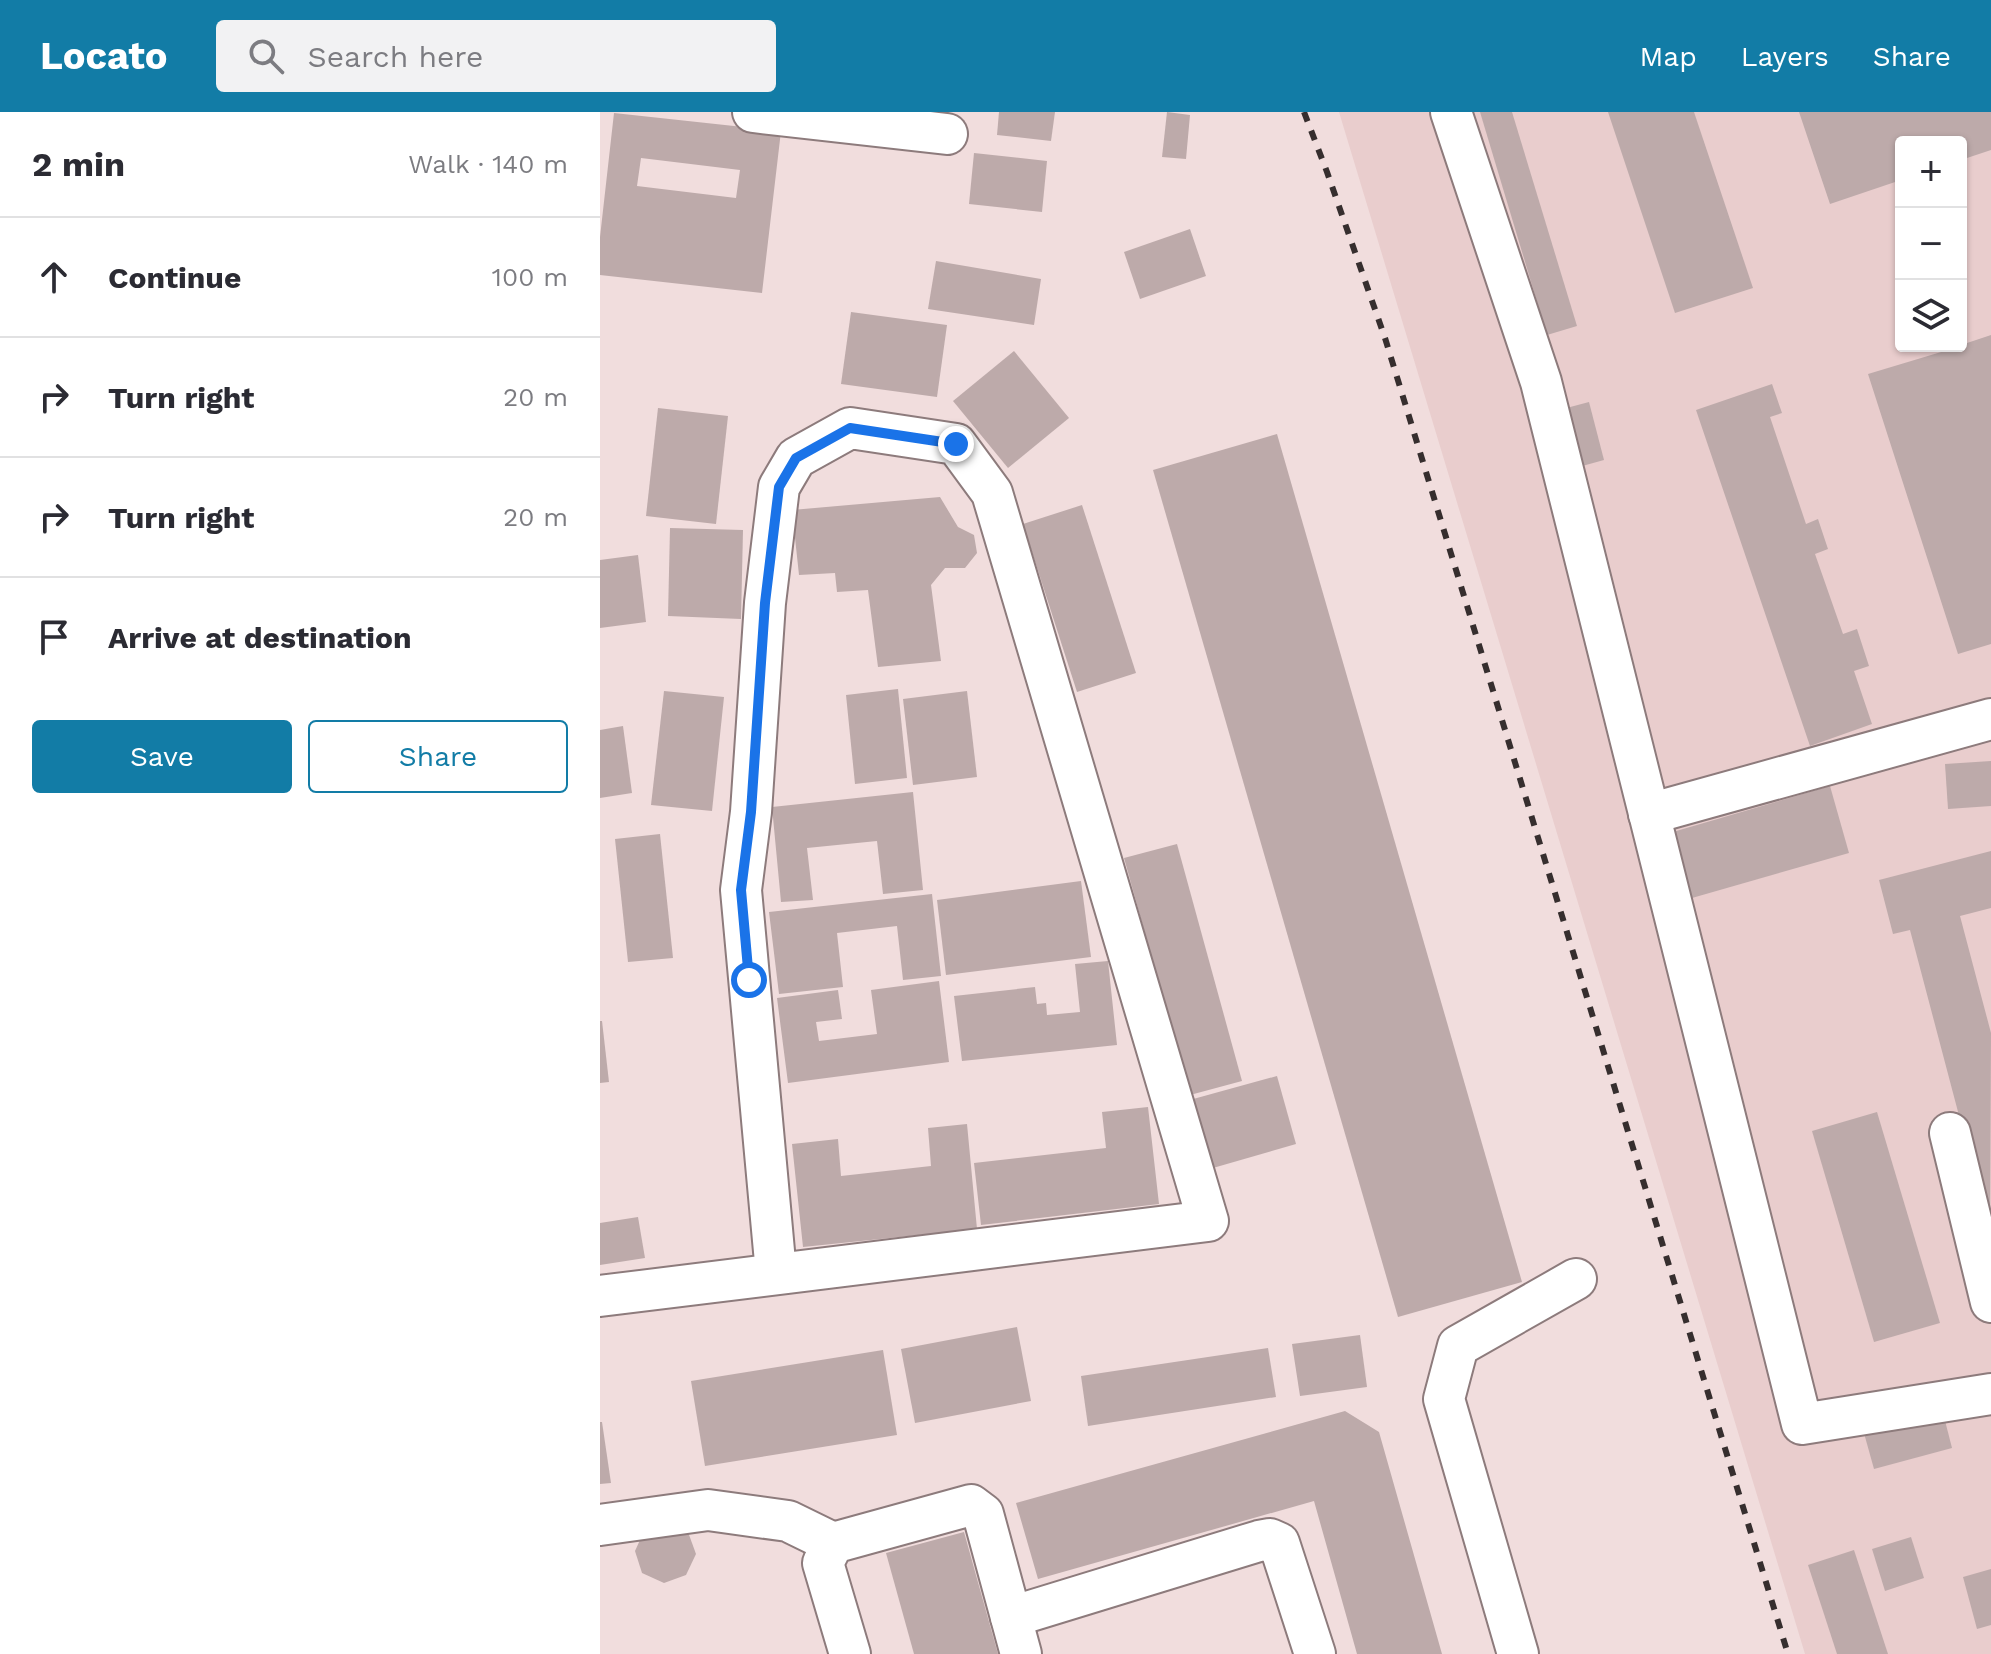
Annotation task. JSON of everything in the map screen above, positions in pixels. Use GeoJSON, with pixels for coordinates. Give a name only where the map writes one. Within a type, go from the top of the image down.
{"type":"FeatureCollection","features":[{"type":"Feature","properties":{"kind":"lane"},"geometry":{"type":"LineString","coordinates":[[753,112],[947,134]]}},
{"type":"Feature","properties":{"kind":"lane"},"geometry":{"type":"LineString","coordinates":[[1451,112],[1541,382],[1802,1424],[1991,1394]]}},
{"type":"Feature","properties":{"kind":"lane"},"geometry":{"type":"LineString","coordinates":[[600,1296],[1208,1221],[992,493],[956,444],[850,428],[796,458],[779,487],[765,603],[751,812],[741,890],[776,1273]]}},
{"type":"Feature","properties":{"kind":"lane"},"geometry":{"type":"LineString","coordinates":[[1649,814],[1991,719]]}},
{"type":"Feature","properties":{"kind":"lane"},"geometry":{"type":"LineString","coordinates":[[1950,1133],[1991,1302]]}},
{"type":"Feature","properties":{"kind":"lane"},"geometry":{"type":"LineString","coordinates":[[1518,1654],[1444,1399],[1458,1346],[1576,1279]]}},
{"type":"Feature","properties":{"kind":"lane"},"geometry":{"type":"LineString","coordinates":[[600,1525],[708,1510],[788,1521],[833,1543],[971,1505],[983,1514],[1016,1636],[1270,1539],[1279,1543],[1315,1654]]}},
{"type":"Feature","properties":{"kind":"lane"},"geometry":{"type":"LineString","coordinates":[[833,1543],[823,1563],[850,1654]]}},
{"type":"Feature","properties":{"kind":"shaded area"},"geometry":{"type":"Polygon","coordinates":[[[1339,112],[1991,112],[1991,1654],[1805,1654],[1339,112]]]}},
{"type":"Feature","properties":{"kind":"building"},"geometry":{"type":"Polygon","coordinates":[[[999,112],[1055,112],[1051,141],[997,135],[999,112]]]}},
{"type":"Feature","properties":{"kind":"building"},"geometry":{"type":"Polygon","coordinates":[[[1167,112],[1190,115],[1186,159],[1162,157],[1167,112]]]}},
{"type":"Feature","properties":{"kind":"building"},"geometry":{"type":"Polygon","coordinates":[[[1480,112],[1512,112],[1577,326],[1547,335],[1480,112]]]}},
{"type":"Feature","properties":{"kind":"building"},"geometry":{"type":"Polygon","coordinates":[[[1608,112],[1694,112],[1753,288],[1675,313],[1608,112]]]}},
{"type":"Feature","properties":{"kind":"building"},"geometry":{"type":"Polygon","coordinates":[[[1799,112],[1991,112],[1991,150],[1967,158],[1967,136],[1895,136],[1895,182],[1830,204],[1799,112]]]}},
{"type":"Feature","properties":{"kind":"building"},"geometry":{"type":"Polygon","coordinates":[[[614,113],[781,131],[762,293],[600,275],[600,237],[614,113]],[[641,158],[637,186],[736,198],[740,170],[641,158]]]}},
{"type":"Feature","properties":{"kind":"building"},"geometry":{"type":"Polygon","coordinates":[[[974,153],[1047,161],[1042,212],[969,204],[974,153]]]}},
{"type":"Feature","properties":{"kind":"building"},"geometry":{"type":"Polygon","coordinates":[[[1190,229],[1206,276],[1140,299],[1124,252],[1190,229]]]}},
{"type":"Feature","properties":{"kind":"building"},"geometry":{"type":"Polygon","coordinates":[[[936,261],[1041,279],[1034,325],[928,309],[936,261]]]}},
{"type":"Feature","properties":{"kind":"building"},"geometry":{"type":"Polygon","coordinates":[[[851,312],[947,325],[937,397],[841,384],[851,312]]]}},
{"type":"Feature","properties":{"kind":"building"},"geometry":{"type":"Polygon","coordinates":[[[1991,335],[1991,644],[1958,654],[1868,374],[1941,352],[1967,352],[1967,343],[1991,335]]]}},
{"type":"Feature","properties":{"kind":"building"},"geometry":{"type":"Polygon","coordinates":[[[1014,351],[1069,418],[1008,468],[953,401],[1014,351]]]}},
{"type":"Feature","properties":{"kind":"building"},"geometry":{"type":"Polygon","coordinates":[[[1772,384],[1782,413],[1770,417],[1806,524],[1818,519],[1828,549],[1815,554],[1843,634],[1857,629],[1869,666],[1854,671],[1872,724],[1810,746],[1696,410],[1772,384]]]}},
{"type":"Feature","properties":{"kind":"building"},"geometry":{"type":"Polygon","coordinates":[[[1589,402],[1604,460],[1575,468],[1559,410],[1589,402]]]}},
{"type":"Feature","properties":{"kind":"building"},"geometry":{"type":"Polygon","coordinates":[[[658,408],[728,416],[716,524],[646,516],[658,408]]]}},
{"type":"Feature","properties":{"kind":"building"},"geometry":{"type":"Polygon","coordinates":[[[1277,434],[1522,1282],[1398,1317],[1153,470],[1277,434]]]}},
{"type":"Feature","properties":{"kind":"building"},"geometry":{"type":"Polygon","coordinates":[[[940,497],[958,527],[974,535],[977,553],[965,568],[945,568],[931,585],[941,661],[878,667],[868,590],[837,592],[835,573],[799,575],[792,510],[940,497]]]}},
{"type":"Feature","properties":{"kind":"building"},"geometry":{"type":"Polygon","coordinates":[[[1082,505],[1136,673],[1077,692],[1023,524],[1082,505]]]}},
{"type":"Feature","properties":{"kind":"building"},"geometry":{"type":"Polygon","coordinates":[[[670,528],[743,530],[741,619],[668,616],[670,528]]]}},
{"type":"Feature","properties":{"kind":"building"},"geometry":{"type":"Polygon","coordinates":[[[638,555],[646,622],[600,628],[600,560],[638,555]]]}},
{"type":"Feature","properties":{"kind":"building"},"geometry":{"type":"Polygon","coordinates":[[[898,689],[907,778],[855,784],[846,695],[898,689]]]}},
{"type":"Feature","properties":{"kind":"building"},"geometry":{"type":"Polygon","coordinates":[[[664,691],[724,697],[712,811],[651,805],[664,691]]]}},
{"type":"Feature","properties":{"kind":"building"},"geometry":{"type":"Polygon","coordinates":[[[967,691],[977,777],[913,785],[903,699],[967,691]]]}},
{"type":"Feature","properties":{"kind":"building"},"geometry":{"type":"Polygon","coordinates":[[[623,726],[632,793],[600,798],[600,730],[623,726]]]}},
{"type":"Feature","properties":{"kind":"building"},"geometry":{"type":"Polygon","coordinates":[[[1991,761],[1991,806],[1948,809],[1945,764],[1991,761]]]}},
{"type":"Feature","properties":{"kind":"building"},"geometry":{"type":"Polygon","coordinates":[[[1830,786],[1849,853],[1685,900],[1666,834],[1830,786]]]}},
{"type":"Feature","properties":{"kind":"building"},"geometry":{"type":"Polygon","coordinates":[[[913,792],[923,890],[883,894],[877,841],[807,848],[813,900],[781,902],[772,807],[913,792]]]}},
{"type":"Feature","properties":{"kind":"building"},"geometry":{"type":"Polygon","coordinates":[[[660,834],[673,958],[628,962],[615,839],[660,834]]]}},
{"type":"Feature","properties":{"kind":"building"},"geometry":{"type":"Polygon","coordinates":[[[1177,844],[1242,1081],[1190,1095],[1124,858],[1177,844]]]}},
{"type":"Feature","properties":{"kind":"building"},"geometry":{"type":"Polygon","coordinates":[[[1991,851],[1991,908],[1960,916],[1991,1033],[1990,1233],[1910,930],[1893,934],[1879,880],[1991,851]]]}},
{"type":"Feature","properties":{"kind":"building"},"geometry":{"type":"Polygon","coordinates":[[[1081,881],[1091,957],[946,975],[937,900],[1081,881]]]}},
{"type":"Feature","properties":{"kind":"building"},"geometry":{"type":"Polygon","coordinates":[[[932,894],[941,976],[903,980],[897,926],[837,933],[843,987],[779,994],[769,912],[932,894]]]}},
{"type":"Feature","properties":{"kind":"building"},"geometry":{"type":"Polygon","coordinates":[[[1108,961],[1117,1045],[962,1061],[954,996],[1035,987],[1037,1004],[1046,1003],[1047,1015],[1080,1012],[1075,964],[1108,961]]]}},
{"type":"Feature","properties":{"kind":"building"},"geometry":{"type":"Polygon","coordinates":[[[939,981],[949,1062],[788,1083],[777,998],[838,990],[842,1019],[816,1022],[819,1041],[877,1034],[871,990],[939,981]]]}},
{"type":"Feature","properties":{"kind":"building"},"geometry":{"type":"Polygon","coordinates":[[[600,1021],[609,1082],[600,1083],[600,1021]]]}},
{"type":"Feature","properties":{"kind":"building"},"geometry":{"type":"Polygon","coordinates":[[[1277,1076],[1296,1144],[1206,1170],[1186,1101],[1277,1076]]]}},
{"type":"Feature","properties":{"kind":"building"},"geometry":{"type":"Polygon","coordinates":[[[1148,1107],[1159,1204],[981,1225],[974,1163],[1106,1148],[1102,1112],[1148,1107]]]}},
{"type":"Feature","properties":{"kind":"building"},"geometry":{"type":"Polygon","coordinates":[[[1877,1112],[1940,1323],[1874,1342],[1812,1131],[1877,1112]]]}},
{"type":"Feature","properties":{"kind":"building"},"geometry":{"type":"Polygon","coordinates":[[[967,1124],[977,1229],[803,1247],[792,1144],[838,1139],[841,1176],[931,1166],[928,1128],[967,1124]]]}},
{"type":"Feature","properties":{"kind":"building"},"geometry":{"type":"Polygon","coordinates":[[[638,1217],[645,1258],[600,1265],[600,1223],[638,1217]]]}},
{"type":"Feature","properties":{"kind":"building"},"geometry":{"type":"Polygon","coordinates":[[[1017,1327],[1031,1401],[915,1423],[901,1349],[1017,1327]]]}},
{"type":"Feature","properties":{"kind":"building"},"geometry":{"type":"Polygon","coordinates":[[[1360,1335],[1367,1387],[1300,1396],[1292,1344],[1360,1335]]]}},
{"type":"Feature","properties":{"kind":"building"},"geometry":{"type":"Polygon","coordinates":[[[1268,1348],[1276,1397],[1088,1426],[1081,1376],[1268,1348]]]}},
{"type":"Feature","properties":{"kind":"building"},"geometry":{"type":"Polygon","coordinates":[[[883,1350],[897,1435],[705,1466],[691,1381],[883,1350]]]}},
{"type":"Feature","properties":{"kind":"building"},"geometry":{"type":"Polygon","coordinates":[[[1941,1405],[1952,1448],[1874,1469],[1862,1426],[1941,1405]]]}},
{"type":"Feature","properties":{"kind":"building"},"geometry":{"type":"Polygon","coordinates":[[[1345,1411],[1379,1432],[1442,1654],[1357,1654],[1314,1501],[1038,1579],[1016,1503],[1345,1411]]]}},
{"type":"Feature","properties":{"kind":"building"},"geometry":{"type":"Polygon","coordinates":[[[600,1422],[611,1483],[600,1484],[600,1422]]]}},
{"type":"Feature","properties":{"kind":"building"},"geometry":{"type":"Polygon","coordinates":[[[645,1529],[688,1532],[696,1554],[686,1575],[664,1583],[642,1573],[635,1551],[645,1529]]]}},
{"type":"Feature","properties":{"kind":"building"},"geometry":{"type":"Polygon","coordinates":[[[964,1532],[998,1654],[914,1654],[886,1553],[964,1532]]]}},
{"type":"Feature","properties":{"kind":"building"},"geometry":{"type":"Polygon","coordinates":[[[1911,1537],[1924,1578],[1885,1591],[1872,1549],[1911,1537]]]}},
{"type":"Feature","properties":{"kind":"building"},"geometry":{"type":"Polygon","coordinates":[[[1854,1550],[1888,1654],[1837,1654],[1808,1565],[1854,1550]]]}},
{"type":"Feature","properties":{"kind":"building"},"geometry":{"type":"Polygon","coordinates":[[[1991,1569],[1991,1625],[1977,1629],[1963,1577],[1991,1569]]]}},
{"type":"Feature","properties":{"kind":"railway"},"geometry":{"type":"LineString","coordinates":[[1304,112],[1385,338],[1788,1654]]}},
{"type":"Feature","properties":{"kind":"route"},"geometry":{"type":"LineString","coordinates":[[749,980],[741,890],[751,812],[765,603],[779,487],[796,458],[850,428],[956,444]]}}]}
